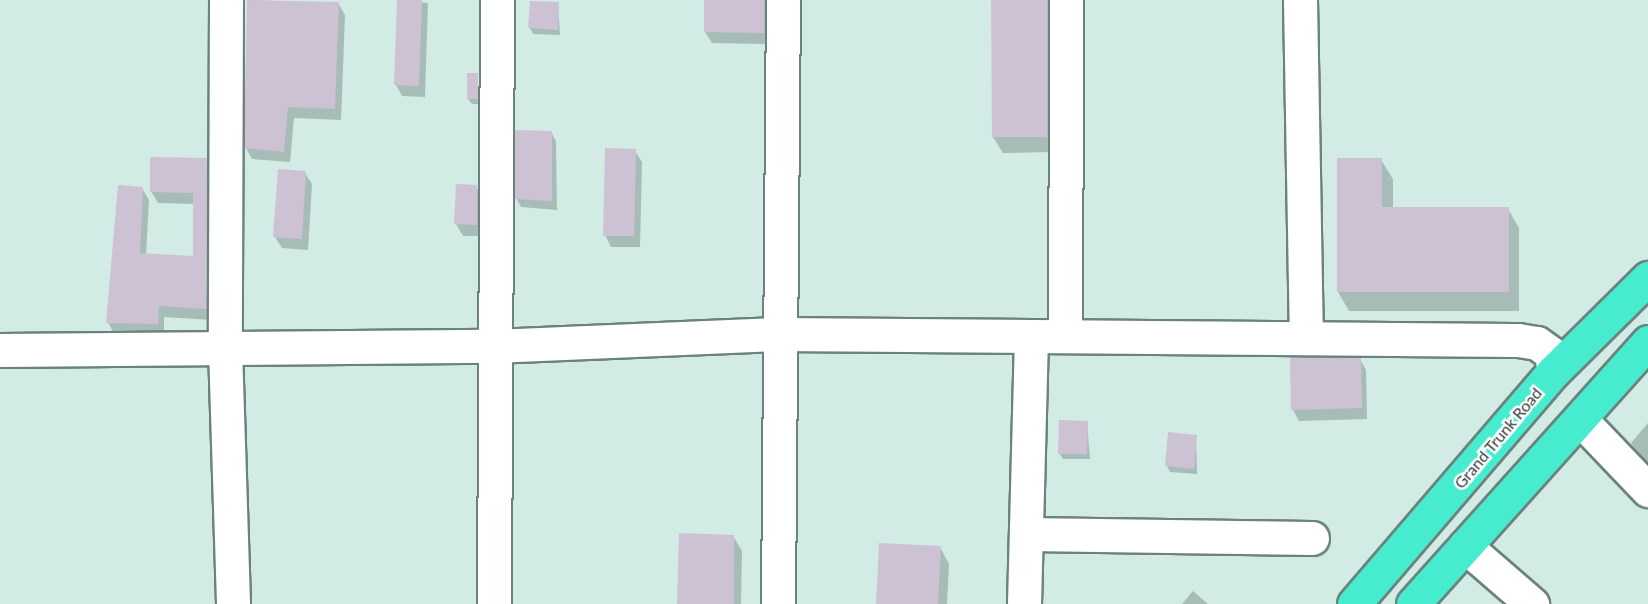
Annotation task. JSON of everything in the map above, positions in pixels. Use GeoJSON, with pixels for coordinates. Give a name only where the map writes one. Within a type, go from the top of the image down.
{"type":"FeatureCollection","features":[{"type":"Feature","properties":{"kind":"highway","name":"Grand Trunk Road"},"geometry":{"type":"LineString","coordinates":[[1354,604],[1552,372],[1648,278]]}},
{"type":"Feature","properties":{"kind":"highway"},"geometry":{"type":"LineString","coordinates":[[1413,604],[1465,546],[1522,489],[1648,342]]}},
{"type":"Feature","properties":{"kind":"street"},"geometry":{"type":"LineString","coordinates":[[226,0],[225,348],[233,604]]}},
{"type":"Feature","properties":{"kind":"street"},"geometry":{"type":"LineString","coordinates":[[494,604],[493,346],[497,0]]}},
{"type":"Feature","properties":{"kind":"street"},"geometry":{"type":"LineString","coordinates":[[778,604],[777,334],[783,0]]}},
{"type":"Feature","properties":{"kind":"street"},"geometry":{"type":"LineString","coordinates":[[1065,336],[1066,0]]}},
{"type":"Feature","properties":{"kind":"street"},"geometry":{"type":"LineString","coordinates":[[1300,0],[1306,338]]}},
{"type":"Feature","properties":{"kind":"street"},"geometry":{"type":"LineString","coordinates":[[0,350],[493,346],[777,334],[1518,340],[1537,343],[1552,354],[1552,372]]}},
{"type":"Feature","properties":{"kind":"street"},"geometry":{"type":"LineString","coordinates":[[1024,604],[1031,336]]}},
{"type":"Feature","properties":{"kind":"street"},"geometry":{"type":"LineString","coordinates":[[1581,420],[1618,465],[1648,490]]}},
{"type":"Feature","properties":{"kind":"street"},"geometry":{"type":"LineString","coordinates":[[1026,534],[1312,538]]}},
{"type":"Feature","properties":{"kind":"street"},"geometry":{"type":"LineString","coordinates":[[1465,546],[1532,604]]}},
{"type":"Feature","properties":{"kind":"building"},"geometry":{"type":"Polygon","coordinates":[[[247,0],[339,2],[335,109],[288,107],[284,152],[244,148],[247,0]]]}},
{"type":"Feature","properties":{"kind":"building"},"geometry":{"type":"Polygon","coordinates":[[[397,0],[422,0],[419,86],[394,85],[397,0]]]}},
{"type":"Feature","properties":{"kind":"building"},"geometry":{"type":"Polygon","coordinates":[[[704,0],[764,0],[764,33],[704,32],[704,0]]]}},
{"type":"Feature","properties":{"kind":"building"},"geometry":{"type":"Polygon","coordinates":[[[991,0],[1047,0],[1047,137],[992,137],[991,0]]]}},
{"type":"Feature","properties":{"kind":"building"},"geometry":{"type":"Polygon","coordinates":[[[530,1],[559,2],[558,30],[528,28],[530,1]]]}},
{"type":"Feature","properties":{"kind":"building"},"geometry":{"type":"Polygon","coordinates":[[[467,73],[478,73],[478,99],[467,99],[467,73]]]}},
{"type":"Feature","properties":{"kind":"building"},"geometry":{"type":"Polygon","coordinates":[[[515,130],[552,131],[552,201],[515,199],[515,130]]]}},
{"type":"Feature","properties":{"kind":"building"},"geometry":{"type":"Polygon","coordinates":[[[605,148],[636,149],[634,236],[603,236],[605,148]]]}},
{"type":"Feature","properties":{"kind":"building"},"geometry":{"type":"Polygon","coordinates":[[[150,157],[207,158],[206,309],[159,306],[158,324],[106,323],[118,185],[143,187],[140,253],[193,256],[193,193],[150,192],[150,157]]]}},
{"type":"Feature","properties":{"kind":"building"},"geometry":{"type":"Polygon","coordinates":[[[1337,158],[1382,158],[1382,207],[1509,207],[1509,292],[1337,292],[1337,158]]]}},
{"type":"Feature","properties":{"kind":"building"},"geometry":{"type":"Polygon","coordinates":[[[278,169],[306,171],[302,239],[273,237],[278,169]]]}},
{"type":"Feature","properties":{"kind":"building"},"geometry":{"type":"Polygon","coordinates":[[[456,184],[477,185],[477,225],[454,224],[456,184]]]}},
{"type":"Feature","properties":{"kind":"building"},"geometry":{"type":"Polygon","coordinates":[[[1290,357],[1361,357],[1362,408],[1291,410],[1290,357]]]}},
{"type":"Feature","properties":{"kind":"building"},"geometry":{"type":"Polygon","coordinates":[[[1059,420],[1088,421],[1087,454],[1058,454],[1059,420]]]}},
{"type":"Feature","properties":{"kind":"building"},"geometry":{"type":"Polygon","coordinates":[[[1168,432],[1197,435],[1194,469],[1165,466],[1168,432]]]}},
{"type":"Feature","properties":{"kind":"building"},"geometry":{"type":"Polygon","coordinates":[[[679,533],[734,535],[734,604],[677,604],[679,533]]]}},
{"type":"Feature","properties":{"kind":"building"},"geometry":{"type":"Polygon","coordinates":[[[879,543],[941,546],[938,604],[876,604],[879,543]]]}}]}
